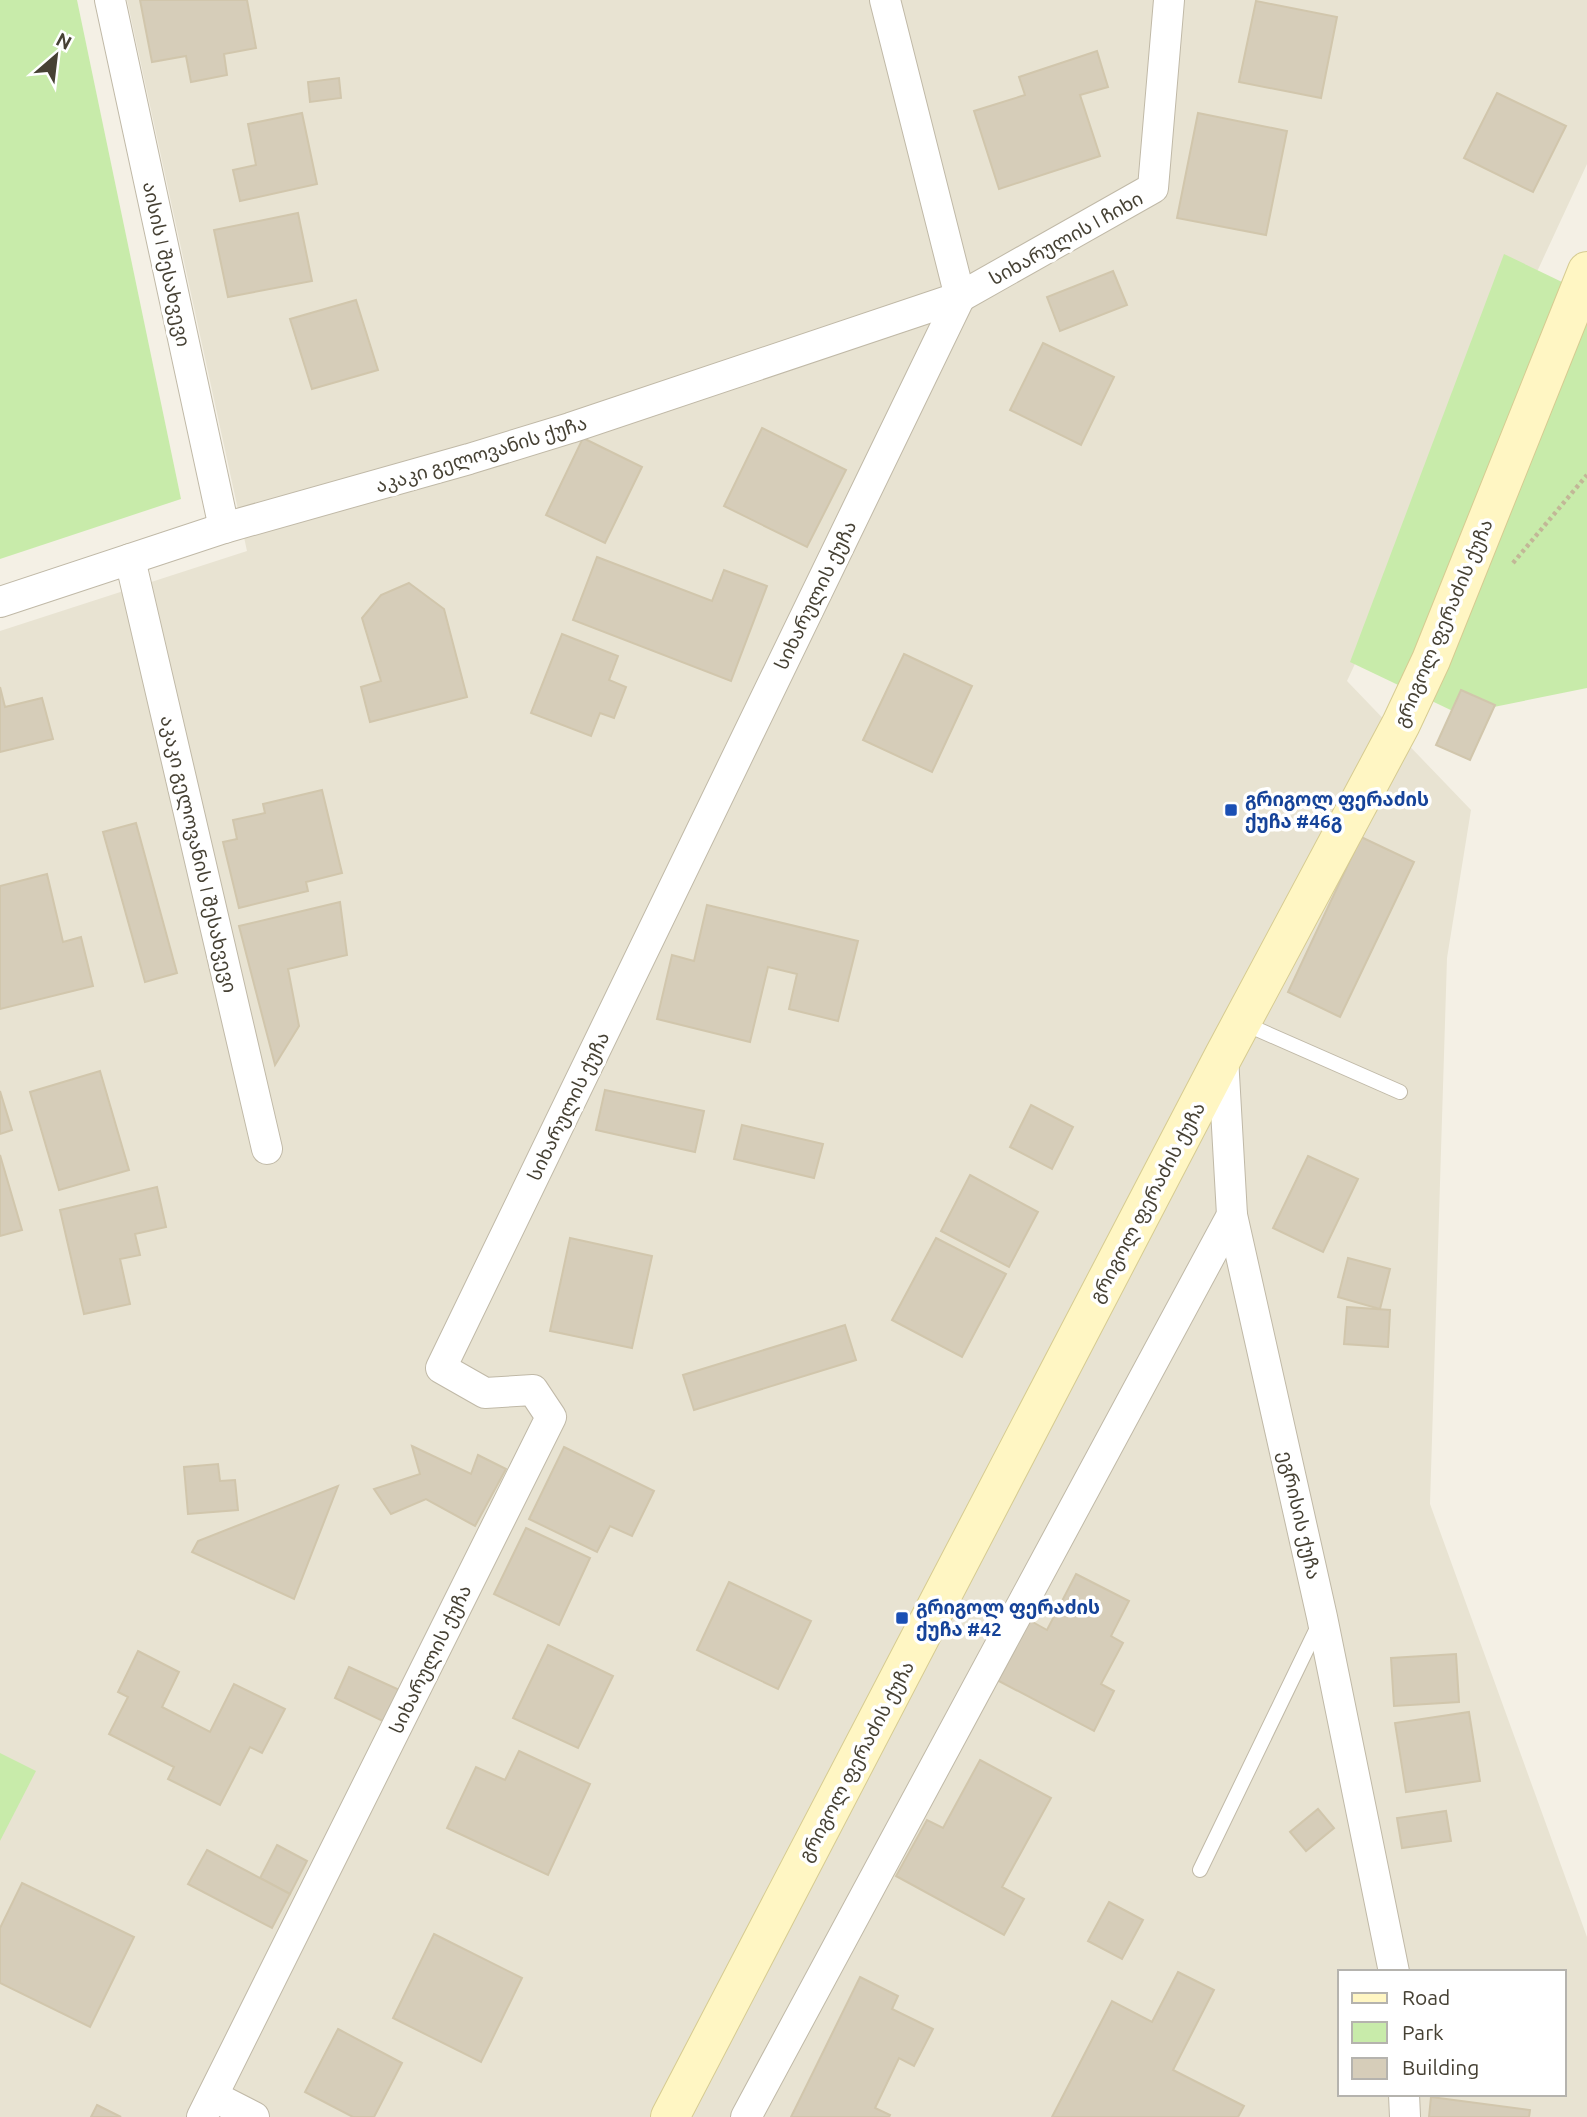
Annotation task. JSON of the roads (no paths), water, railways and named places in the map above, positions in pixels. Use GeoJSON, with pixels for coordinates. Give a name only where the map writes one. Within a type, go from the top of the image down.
{"type":"FeatureCollection","features":[{"type":"Feature","properties":{"kind":"street","name":"აისის I შესახვევი"},"geometry":{"type":"LineString","coordinates":[[110,0],[224,528]]}},
{"type":"Feature","properties":{"kind":"street"},"geometry":{"type":"LineString","coordinates":[[885,0],[960,298]]}},
{"type":"Feature","properties":{"kind":"street","name":"სიხარულის I ჩიხი"},"geometry":{"type":"LineString","coordinates":[[960,298],[1153,188],[1169,0]]}},
{"type":"Feature","properties":{"kind":"street","name":"გრიგოლ ფერაძის ქუჩა"},"geometry":{"type":"LineString","coordinates":[[670,2117],[1241,1022],[1401,724],[1431,660],[1587,271]]}},
{"type":"Feature","properties":{"kind":"street","name":"აკაკი გელოვანის ქუჩა"},"geometry":{"type":"LineString","coordinates":[[0,602],[224,528],[558,432],[960,298]]}},
{"type":"Feature","properties":{"kind":"street","name":"სიხარულის ქუჩა"},"geometry":{"type":"LineString","coordinates":[[208,2106],[551,1417],[533,1390],[485,1393],[441,1368],[960,298]]}},
{"type":"Feature","properties":{"kind":"street","name":"აკაკი გელოვანის I შესახვევი"},"geometry":{"type":"LineString","coordinates":[[130,559],[267,1149]]}},
{"type":"Feature","properties":{"kind":"street","name":"ეგრისის ქუჩა"},"geometry":{"type":"LineString","coordinates":[[1223,1057],[1232,1215],[1322,1617],[1394,1970]]}},
{"type":"Feature","properties":{"kind":"street"},"geometry":{"type":"LineString","coordinates":[[746,2117],[1232,1215]]}},
{"type":"Feature","properties":{"kind":"street"},"geometry":{"type":"LineString","coordinates":[[1404,2096],[1405,2117]]}},
{"type":"Feature","properties":{"kind":"street"},"geometry":{"type":"LineString","coordinates":[[208,2106],[254,2117]]}},
{"type":"Feature","properties":{"kind":"lane"},"geometry":{"type":"LineString","coordinates":[[1241,1022],[1401,1091]]}},
{"type":"Feature","properties":{"kind":"lane"},"geometry":{"type":"LineString","coordinates":[[1200,1870],[1322,1617]]}},
{"type":"Feature","properties":{"kind":"place","name":"გრიგოლ ფერაძის ქუჩა #46გ"},"geometry":{"type":"Point","coordinates":[1231,810]}},
{"type":"Feature","properties":{"kind":"place","name":"გრიგოლ ფერაძის ქუჩა #42"},"geometry":{"type":"Point","coordinates":[902,1618]}}]}
